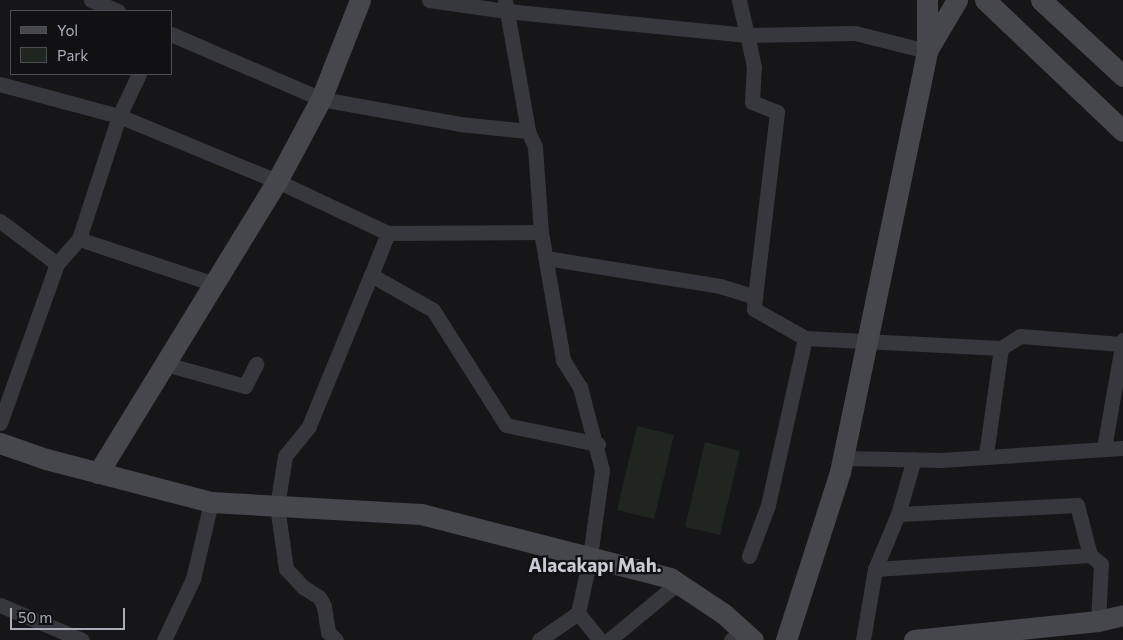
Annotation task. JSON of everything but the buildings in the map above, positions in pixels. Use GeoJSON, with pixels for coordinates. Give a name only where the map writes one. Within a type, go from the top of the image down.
{"type":"FeatureCollection","features":[{"type":"Feature","properties":{"kind":"street"},"geometry":{"type":"LineString","coordinates":[[91,0],[116,10]]}},
{"type":"Feature","properties":{"kind":"street"},"geometry":{"type":"LineString","coordinates":[[98,473],[277,181],[320,99],[360,0]]}},
{"type":"Feature","properties":{"kind":"street"},"geometry":{"type":"LineString","coordinates":[[429,0],[505,6],[747,36],[854,33],[927,51]]}},
{"type":"Feature","properties":{"kind":"street"},"geometry":{"type":"LineString","coordinates":[[740,0],[754,67],[752,102],[777,112],[754,309],[805,338],[869,339],[1002,348],[1020,336],[1122,342],[1104,448]]}},
{"type":"Feature","properties":{"kind":"street"},"geometry":{"type":"LineString","coordinates":[[786,640],[810,570],[843,458],[927,51],[927,0]]}},
{"type":"Feature","properties":{"kind":"street"},"geometry":{"type":"LineString","coordinates":[[927,51],[956,0]]}},
{"type":"Feature","properties":{"kind":"street"},"geometry":{"type":"LineString","coordinates":[[985,0],[1123,131]]}},
{"type":"Feature","properties":{"kind":"street"},"geometry":{"type":"LineString","coordinates":[[1041,0],[1123,76]]}},
{"type":"Feature","properties":{"kind":"street"},"geometry":{"type":"LineString","coordinates":[[505,6],[528,131],[535,147],[541,232],[563,360],[580,387],[598,444],[602,470],[590,557],[578,613],[539,640]]}},
{"type":"Feature","properties":{"kind":"street"},"geometry":{"type":"LineString","coordinates":[[172,34],[320,99],[460,124],[528,131]]}},
{"type":"Feature","properties":{"kind":"street"},"geometry":{"type":"LineString","coordinates":[[0,423],[57,264],[79,239],[119,116],[139,75]]}},
{"type":"Feature","properties":{"kind":"street"},"geometry":{"type":"LineString","coordinates":[[0,84],[119,116],[277,181],[388,233],[541,232]]}},
{"type":"Feature","properties":{"kind":"street"},"geometry":{"type":"LineString","coordinates":[[0,221],[57,264]]}},
{"type":"Feature","properties":{"kind":"street"},"geometry":{"type":"LineString","coordinates":[[336,640],[328,632],[324,606],[319,598],[303,587],[286,569],[277,506],[285,456],[309,426],[388,233]]}},
{"type":"Feature","properties":{"kind":"street"},"geometry":{"type":"LineString","coordinates":[[79,239],[214,284]]}},
{"type":"Feature","properties":{"kind":"street"},"geometry":{"type":"LineString","coordinates":[[546,258],[720,286],[756,296]]}},
{"type":"Feature","properties":{"kind":"street"},"geometry":{"type":"LineString","coordinates":[[371,275],[433,310],[506,424],[598,444]]}},
{"type":"Feature","properties":{"kind":"street"},"geometry":{"type":"LineString","coordinates":[[750,556],[768,504],[805,338]]}},
{"type":"Feature","properties":{"kind":"street"},"geometry":{"type":"LineString","coordinates":[[986,454],[1002,348]]}},
{"type":"Feature","properties":{"kind":"street"},"geometry":{"type":"LineString","coordinates":[[164,364],[245,386],[256,364]]}},
{"type":"Feature","properties":{"kind":"street"},"geometry":{"type":"LineString","coordinates":[[0,443],[98,473],[211,502],[420,514],[590,557],[670,578],[724,614],[742,637]]}},
{"type":"Feature","properties":{"kind":"street"},"geometry":{"type":"LineString","coordinates":[[843,458],[914,459],[1123,448]]}},
{"type":"Feature","properties":{"kind":"street"},"geometry":{"type":"LineString","coordinates":[[863,640],[875,569],[898,514],[914,459]]}},
{"type":"Feature","properties":{"kind":"street"},"geometry":{"type":"LineString","coordinates":[[164,640],[193,579],[211,502]]}},
{"type":"Feature","properties":{"kind":"street"},"geometry":{"type":"LineString","coordinates":[[898,514],[1077,505],[1090,555],[1101,564],[1098,621]]}},
{"type":"Feature","properties":{"kind":"street"},"geometry":{"type":"LineString","coordinates":[[875,569],[1090,555]]}},
{"type":"Feature","properties":{"kind":"street"},"geometry":{"type":"LineString","coordinates":[[609,640],[678,583]]}},
{"type":"Feature","properties":{"kind":"street"},"geometry":{"type":"LineString","coordinates":[[0,605],[82,640]]}},
{"type":"Feature","properties":{"kind":"street"},"geometry":{"type":"LineString","coordinates":[[578,613],[600,640]]}},
{"type":"Feature","properties":{"kind":"street"},"geometry":{"type":"LineString","coordinates":[[914,640],[1098,621],[1123,615]]}},
{"type":"Feature","properties":{"kind":"green space"},"geometry":{"type":"Polygon","coordinates":[[[637,426],[674,435],[654,519],[617,510],[637,426]]]}},
{"type":"Feature","properties":{"kind":"green space"},"geometry":{"type":"Polygon","coordinates":[[[705,442],[740,451],[720,535],[685,527],[705,442]]]}},
{"type":"Feature","properties":{"kind":"district","name":"Alacakapı Mah."},"geometry":{"type":"Point","coordinates":[595,565]}}]}
